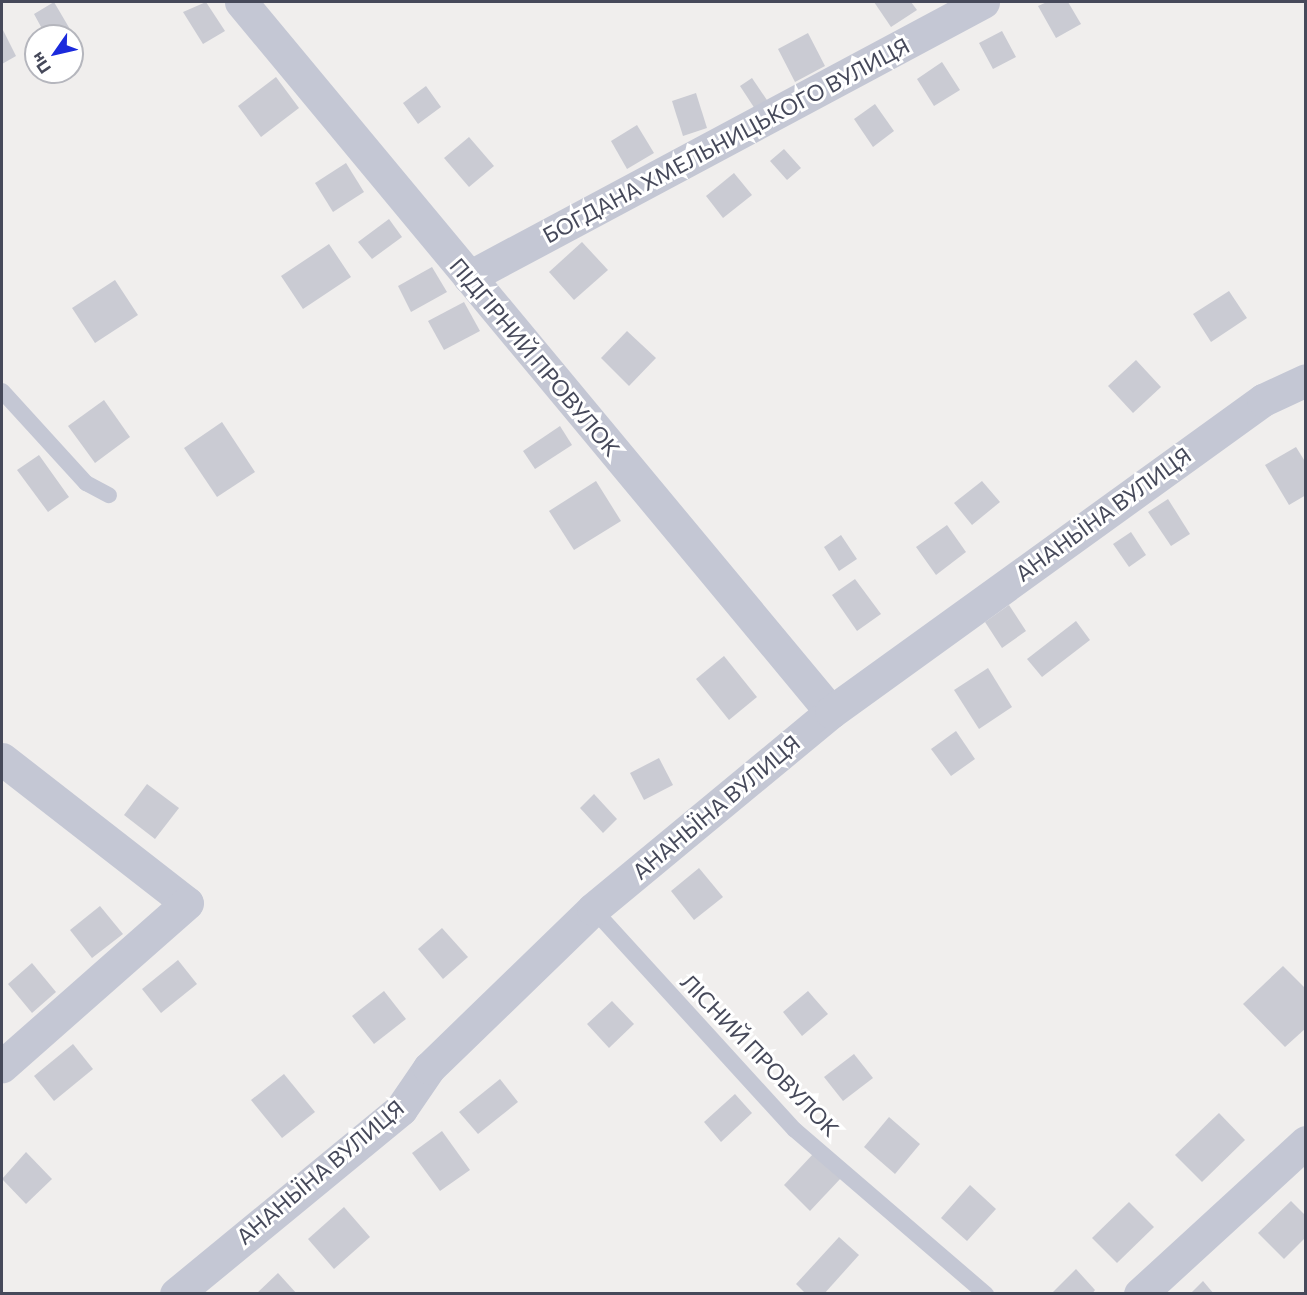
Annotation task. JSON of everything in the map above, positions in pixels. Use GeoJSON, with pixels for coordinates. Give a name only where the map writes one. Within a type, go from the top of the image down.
{"type":"FeatureCollection","features":[{"type":"Feature","properties":{"kind":"street","name":"ПІДГІРНИЙ ПРОВУЛОК"},"geometry":{"type":"LineString","coordinates":[[242,2],[831,712]]}},
{"type":"Feature","properties":{"kind":"street","name":"БОГДАНА ХМЕЛЬНИЦЬКОГО ВУЛИЦЯ"},"geometry":{"type":"LineString","coordinates":[[469,277],[983,2]]}},
{"type":"Feature","properties":{"kind":"street","name":"АНАНЬЇНА ВУЛИЦЯ"},"geometry":{"type":"LineString","coordinates":[[176,1293],[401,1109],[429,1068],[593,909],[831,712],[1263,400],[1305,380]]}},
{"type":"Feature","properties":{"kind":"street"},"geometry":{"type":"LineString","coordinates":[[2,759],[187,903],[2,1066]]}},
{"type":"Feature","properties":{"kind":"street"},"geometry":{"type":"LineString","coordinates":[[1140,1293],[1305,1142]]}},
{"type":"Feature","properties":{"kind":"lane"},"geometry":{"type":"LineString","coordinates":[[2,391],[86,483],[109,495]]}},
{"type":"Feature","properties":{"kind":"lane","name":"ЛІСНИЙ ПРОВУЛОК"},"geometry":{"type":"LineString","coordinates":[[593,909],[795,1130],[986,1293]]}},
{"type":"Feature","properties":{"kind":"building"},"geometry":{"type":"Polygon","coordinates":[[[54,2],[67,24],[39,24],[34,14],[54,2]]]}},
{"type":"Feature","properties":{"kind":"building"},"geometry":{"type":"Polygon","coordinates":[[[206,2],[225,31],[203,44],[183,12],[206,2]]]}},
{"type":"Feature","properties":{"kind":"building"},"geometry":{"type":"Polygon","coordinates":[[[874,2],[911,2],[917,10],[891,27],[874,2]]]}},
{"type":"Feature","properties":{"kind":"building"},"geometry":{"type":"Polygon","coordinates":[[[1047,2],[1068,2],[1081,24],[1056,38],[1038,6],[1047,2]]]}},
{"type":"Feature","properties":{"kind":"building"},"geometry":{"type":"Polygon","coordinates":[[[2,28],[16,56],[2,64],[2,28]]]}},
{"type":"Feature","properties":{"kind":"building"},"geometry":{"type":"Polygon","coordinates":[[[1002,31],[1016,57],[993,69],[979,43],[1002,31]]]}},
{"type":"Feature","properties":{"kind":"building"},"geometry":{"type":"Polygon","coordinates":[[[808,33],[825,66],[795,82],[778,49],[808,33]]]}},
{"type":"Feature","properties":{"kind":"building"},"geometry":{"type":"Polygon","coordinates":[[[942,62],[960,90],[934,106],[917,79],[942,62]]]}},
{"type":"Feature","properties":{"kind":"building"},"geometry":{"type":"Polygon","coordinates":[[[276,77],[299,108],[261,137],[238,106],[276,77]]]}},
{"type":"Feature","properties":{"kind":"building"},"geometry":{"type":"Polygon","coordinates":[[[752,78],[769,103],[757,112],[740,86],[752,78]]]}},
{"type":"Feature","properties":{"kind":"building"},"geometry":{"type":"Polygon","coordinates":[[[426,86],[441,107],[418,124],[403,103],[426,86]]]}},
{"type":"Feature","properties":{"kind":"building"},"geometry":{"type":"Polygon","coordinates":[[[696,93],[707,128],[683,136],[672,101],[696,93]]]}},
{"type":"Feature","properties":{"kind":"building"},"geometry":{"type":"Polygon","coordinates":[[[875,104],[894,131],[873,147],[854,119],[875,104]]]}},
{"type":"Feature","properties":{"kind":"building"},"geometry":{"type":"Polygon","coordinates":[[[637,125],[654,153],[627,169],[611,141],[637,125]]]}},
{"type":"Feature","properties":{"kind":"building"},"geometry":{"type":"Polygon","coordinates":[[[469,137],[494,166],[469,187],[444,158],[469,137]]]}},
{"type":"Feature","properties":{"kind":"building"},"geometry":{"type":"Polygon","coordinates":[[[784,149],[801,168],[787,180],[770,161],[784,149]]]}},
{"type":"Feature","properties":{"kind":"building"},"geometry":{"type":"Polygon","coordinates":[[[346,163],[364,192],[333,212],[315,183],[346,163]]]}},
{"type":"Feature","properties":{"kind":"building"},"geometry":{"type":"Polygon","coordinates":[[[734,173],[752,195],[723,218],[706,196],[734,173]]]}},
{"type":"Feature","properties":{"kind":"building"},"geometry":{"type":"Polygon","coordinates":[[[389,219],[402,237],[372,259],[358,242],[389,219]]]}},
{"type":"Feature","properties":{"kind":"building"},"geometry":{"type":"Polygon","coordinates":[[[582,242],[608,270],[574,300],[549,272],[582,242]]]}},
{"type":"Feature","properties":{"kind":"building"},"geometry":{"type":"Polygon","coordinates":[[[329,244],[351,277],[303,309],[281,276],[329,244]]]}},
{"type":"Feature","properties":{"kind":"building"},"geometry":{"type":"Polygon","coordinates":[[[432,267],[447,292],[411,312],[398,286],[432,267]]]}},
{"type":"Feature","properties":{"kind":"building"},"geometry":{"type":"Polygon","coordinates":[[[115,280],[138,315],[95,343],[72,308],[115,280]]]}},
{"type":"Feature","properties":{"kind":"building"},"geometry":{"type":"Polygon","coordinates":[[[1229,291],[1247,318],[1211,342],[1193,314],[1229,291]]]}},
{"type":"Feature","properties":{"kind":"building"},"geometry":{"type":"Polygon","coordinates":[[[464,302],[480,331],[444,350],[428,321],[464,302]]]}},
{"type":"Feature","properties":{"kind":"building"},"geometry":{"type":"Polygon","coordinates":[[[627,331],[656,358],[629,386],[601,358],[627,331]]]}},
{"type":"Feature","properties":{"kind":"building"},"geometry":{"type":"Polygon","coordinates":[[[1136,360],[1161,387],[1133,413],[1108,386],[1136,360]]]}},
{"type":"Feature","properties":{"kind":"building"},"geometry":{"type":"Polygon","coordinates":[[[104,400],[130,437],[95,463],[68,426],[104,400]]]}},
{"type":"Feature","properties":{"kind":"building"},"geometry":{"type":"Polygon","coordinates":[[[222,422],[255,472],[217,497],[184,448],[222,422]]]}},
{"type":"Feature","properties":{"kind":"building"},"geometry":{"type":"Polygon","coordinates":[[[560,426],[572,445],[535,469],[523,451],[560,426]]]}},
{"type":"Feature","properties":{"kind":"building"},"geometry":{"type":"Polygon","coordinates":[[[1296,447],[1306,463],[1306,495],[1289,505],[1265,465],[1296,447]]]}},
{"type":"Feature","properties":{"kind":"building"},"geometry":{"type":"Polygon","coordinates":[[[39,455],[69,497],[48,512],[17,470],[39,455]]]}},
{"type":"Feature","properties":{"kind":"building"},"geometry":{"type":"Polygon","coordinates":[[[596,481],[621,521],[574,550],[549,511],[596,481]]]}},
{"type":"Feature","properties":{"kind":"building"},"geometry":{"type":"Polygon","coordinates":[[[982,481],[1000,502],[972,525],[954,503],[982,481]]]}},
{"type":"Feature","properties":{"kind":"building"},"geometry":{"type":"Polygon","coordinates":[[[1168,499],[1190,534],[1171,546],[1148,512],[1168,499]]]}},
{"type":"Feature","properties":{"kind":"building"},"geometry":{"type":"Polygon","coordinates":[[[947,525],[966,552],[936,575],[916,547],[947,525]]]}},
{"type":"Feature","properties":{"kind":"building"},"geometry":{"type":"Polygon","coordinates":[[[1131,532],[1146,555],[1129,567],[1113,544],[1131,532]]]}},
{"type":"Feature","properties":{"kind":"building"},"geometry":{"type":"Polygon","coordinates":[[[841,535],[857,559],[839,571],[824,547],[841,535]]]}},
{"type":"Feature","properties":{"kind":"building"},"geometry":{"type":"Polygon","coordinates":[[[855,579],[881,614],[857,631],[832,595],[855,579]]]}},
{"type":"Feature","properties":{"kind":"building"},"geometry":{"type":"Polygon","coordinates":[[[1009,605],[1026,631],[1002,648],[985,622],[1009,605]]]}},
{"type":"Feature","properties":{"kind":"building"},"geometry":{"type":"Polygon","coordinates":[[[1076,621],[1090,640],[1042,677],[1027,659],[1076,621]]]}},
{"type":"Feature","properties":{"kind":"building"},"geometry":{"type":"Polygon","coordinates":[[[724,656],[757,697],[729,720],[696,679],[724,656]]]}},
{"type":"Feature","properties":{"kind":"building"},"geometry":{"type":"Polygon","coordinates":[[[988,668],[1012,707],[979,729],[954,690],[988,668]]]}},
{"type":"Feature","properties":{"kind":"building"},"geometry":{"type":"Polygon","coordinates":[[[956,731],[975,759],[951,776],[931,749],[956,731]]]}},
{"type":"Feature","properties":{"kind":"building"},"geometry":{"type":"Polygon","coordinates":[[[659,758],[673,785],[644,800],[630,773],[659,758]]]}},
{"type":"Feature","properties":{"kind":"building"},"geometry":{"type":"Polygon","coordinates":[[[147,784],[179,808],[155,839],[124,815],[147,784]]]}},
{"type":"Feature","properties":{"kind":"building"},"geometry":{"type":"Polygon","coordinates":[[[594,794],[617,819],[603,833],[580,808],[594,794]]]}},
{"type":"Feature","properties":{"kind":"building"},"geometry":{"type":"Polygon","coordinates":[[[699,868],[723,897],[694,920],[671,891],[699,868]]]}},
{"type":"Feature","properties":{"kind":"building"},"geometry":{"type":"Polygon","coordinates":[[[100,906],[123,934],[92,958],[70,930],[100,906]]]}},
{"type":"Feature","properties":{"kind":"building"},"geometry":{"type":"Polygon","coordinates":[[[442,928],[468,957],[443,979],[418,949],[442,928]]]}},
{"type":"Feature","properties":{"kind":"building"},"geometry":{"type":"Polygon","coordinates":[[[178,960],[197,984],[161,1013],[142,989],[178,960]]]}},
{"type":"Feature","properties":{"kind":"building"},"geometry":{"type":"Polygon","coordinates":[[[32,963],[56,992],[32,1013],[8,984],[32,963]]]}},
{"type":"Feature","properties":{"kind":"building"},"geometry":{"type":"Polygon","coordinates":[[[1283,966],[1306,989],[1306,1028],[1285,1047],[1243,1004],[1283,966]]]}},
{"type":"Feature","properties":{"kind":"building"},"geometry":{"type":"Polygon","coordinates":[[[384,991],[406,1019],[374,1044],[352,1016],[384,991]]]}},
{"type":"Feature","properties":{"kind":"building"},"geometry":{"type":"Polygon","coordinates":[[[808,991],[828,1014],[802,1036],[783,1012],[808,991]]]}},
{"type":"Feature","properties":{"kind":"building"},"geometry":{"type":"Polygon","coordinates":[[[612,1001],[634,1024],[609,1048],[587,1024],[612,1001]]]}},
{"type":"Feature","properties":{"kind":"building"},"geometry":{"type":"Polygon","coordinates":[[[73,1044],[93,1069],[54,1101],[34,1076],[73,1044]]]}},
{"type":"Feature","properties":{"kind":"building"},"geometry":{"type":"Polygon","coordinates":[[[854,1054],[873,1078],[843,1101],[824,1077],[854,1054]]]}},
{"type":"Feature","properties":{"kind":"building"},"geometry":{"type":"Polygon","coordinates":[[[284,1074],[315,1112],[282,1138],[251,1100],[284,1074]]]}},
{"type":"Feature","properties":{"kind":"building"},"geometry":{"type":"Polygon","coordinates":[[[500,1079],[518,1102],[478,1134],[459,1112],[500,1079]]]}},
{"type":"Feature","properties":{"kind":"building"},"geometry":{"type":"Polygon","coordinates":[[[735,1094],[752,1113],[721,1142],[704,1122],[735,1094]]]}},
{"type":"Feature","properties":{"kind":"building"},"geometry":{"type":"Polygon","coordinates":[[[1219,1113],[1245,1140],[1202,1182],[1175,1155],[1219,1113]]]}},
{"type":"Feature","properties":{"kind":"building"},"geometry":{"type":"Polygon","coordinates":[[[889,1117],[920,1144],[895,1174],[864,1147],[889,1117]]]}},
{"type":"Feature","properties":{"kind":"building"},"geometry":{"type":"Polygon","coordinates":[[[442,1131],[470,1170],[440,1191],[412,1153],[442,1131]]]}},
{"type":"Feature","properties":{"kind":"building"},"geometry":{"type":"Polygon","coordinates":[[[26,1152],[52,1179],[26,1204],[2,1179],[26,1152]]]}},
{"type":"Feature","properties":{"kind":"building"},"geometry":{"type":"Polygon","coordinates":[[[814,1153],[841,1178],[810,1211],[784,1185],[814,1153]]]}},
{"type":"Feature","properties":{"kind":"building"},"geometry":{"type":"Polygon","coordinates":[[[970,1185],[996,1209],[967,1241],[941,1218],[970,1185]]]}},
{"type":"Feature","properties":{"kind":"building"},"geometry":{"type":"Polygon","coordinates":[[[1291,1201],[1306,1216],[1306,1237],[1284,1259],[1258,1233],[1291,1201]]]}},
{"type":"Feature","properties":{"kind":"building"},"geometry":{"type":"Polygon","coordinates":[[[1129,1202],[1154,1227],[1117,1263],[1092,1238],[1129,1202]]]}},
{"type":"Feature","properties":{"kind":"building"},"geometry":{"type":"Polygon","coordinates":[[[344,1207],[370,1237],[334,1269],[308,1239],[344,1207]]]}},
{"type":"Feature","properties":{"kind":"building"},"geometry":{"type":"Polygon","coordinates":[[[839,1237],[859,1255],[824,1294],[806,1294],[796,1284],[839,1237]]]}},
{"type":"Feature","properties":{"kind":"building"},"geometry":{"type":"Polygon","coordinates":[[[1076,1269],[1095,1290],[1092,1294],[1051,1294],[1076,1269]]]}},
{"type":"Feature","properties":{"kind":"building"},"geometry":{"type":"Polygon","coordinates":[[[278,1273],[297,1294],[256,1294],[278,1273]]]}},
{"type":"Feature","properties":{"kind":"building"},"geometry":{"type":"Polygon","coordinates":[[[1203,1281],[1214,1294],[1190,1294],[1203,1281]]]}}]}
